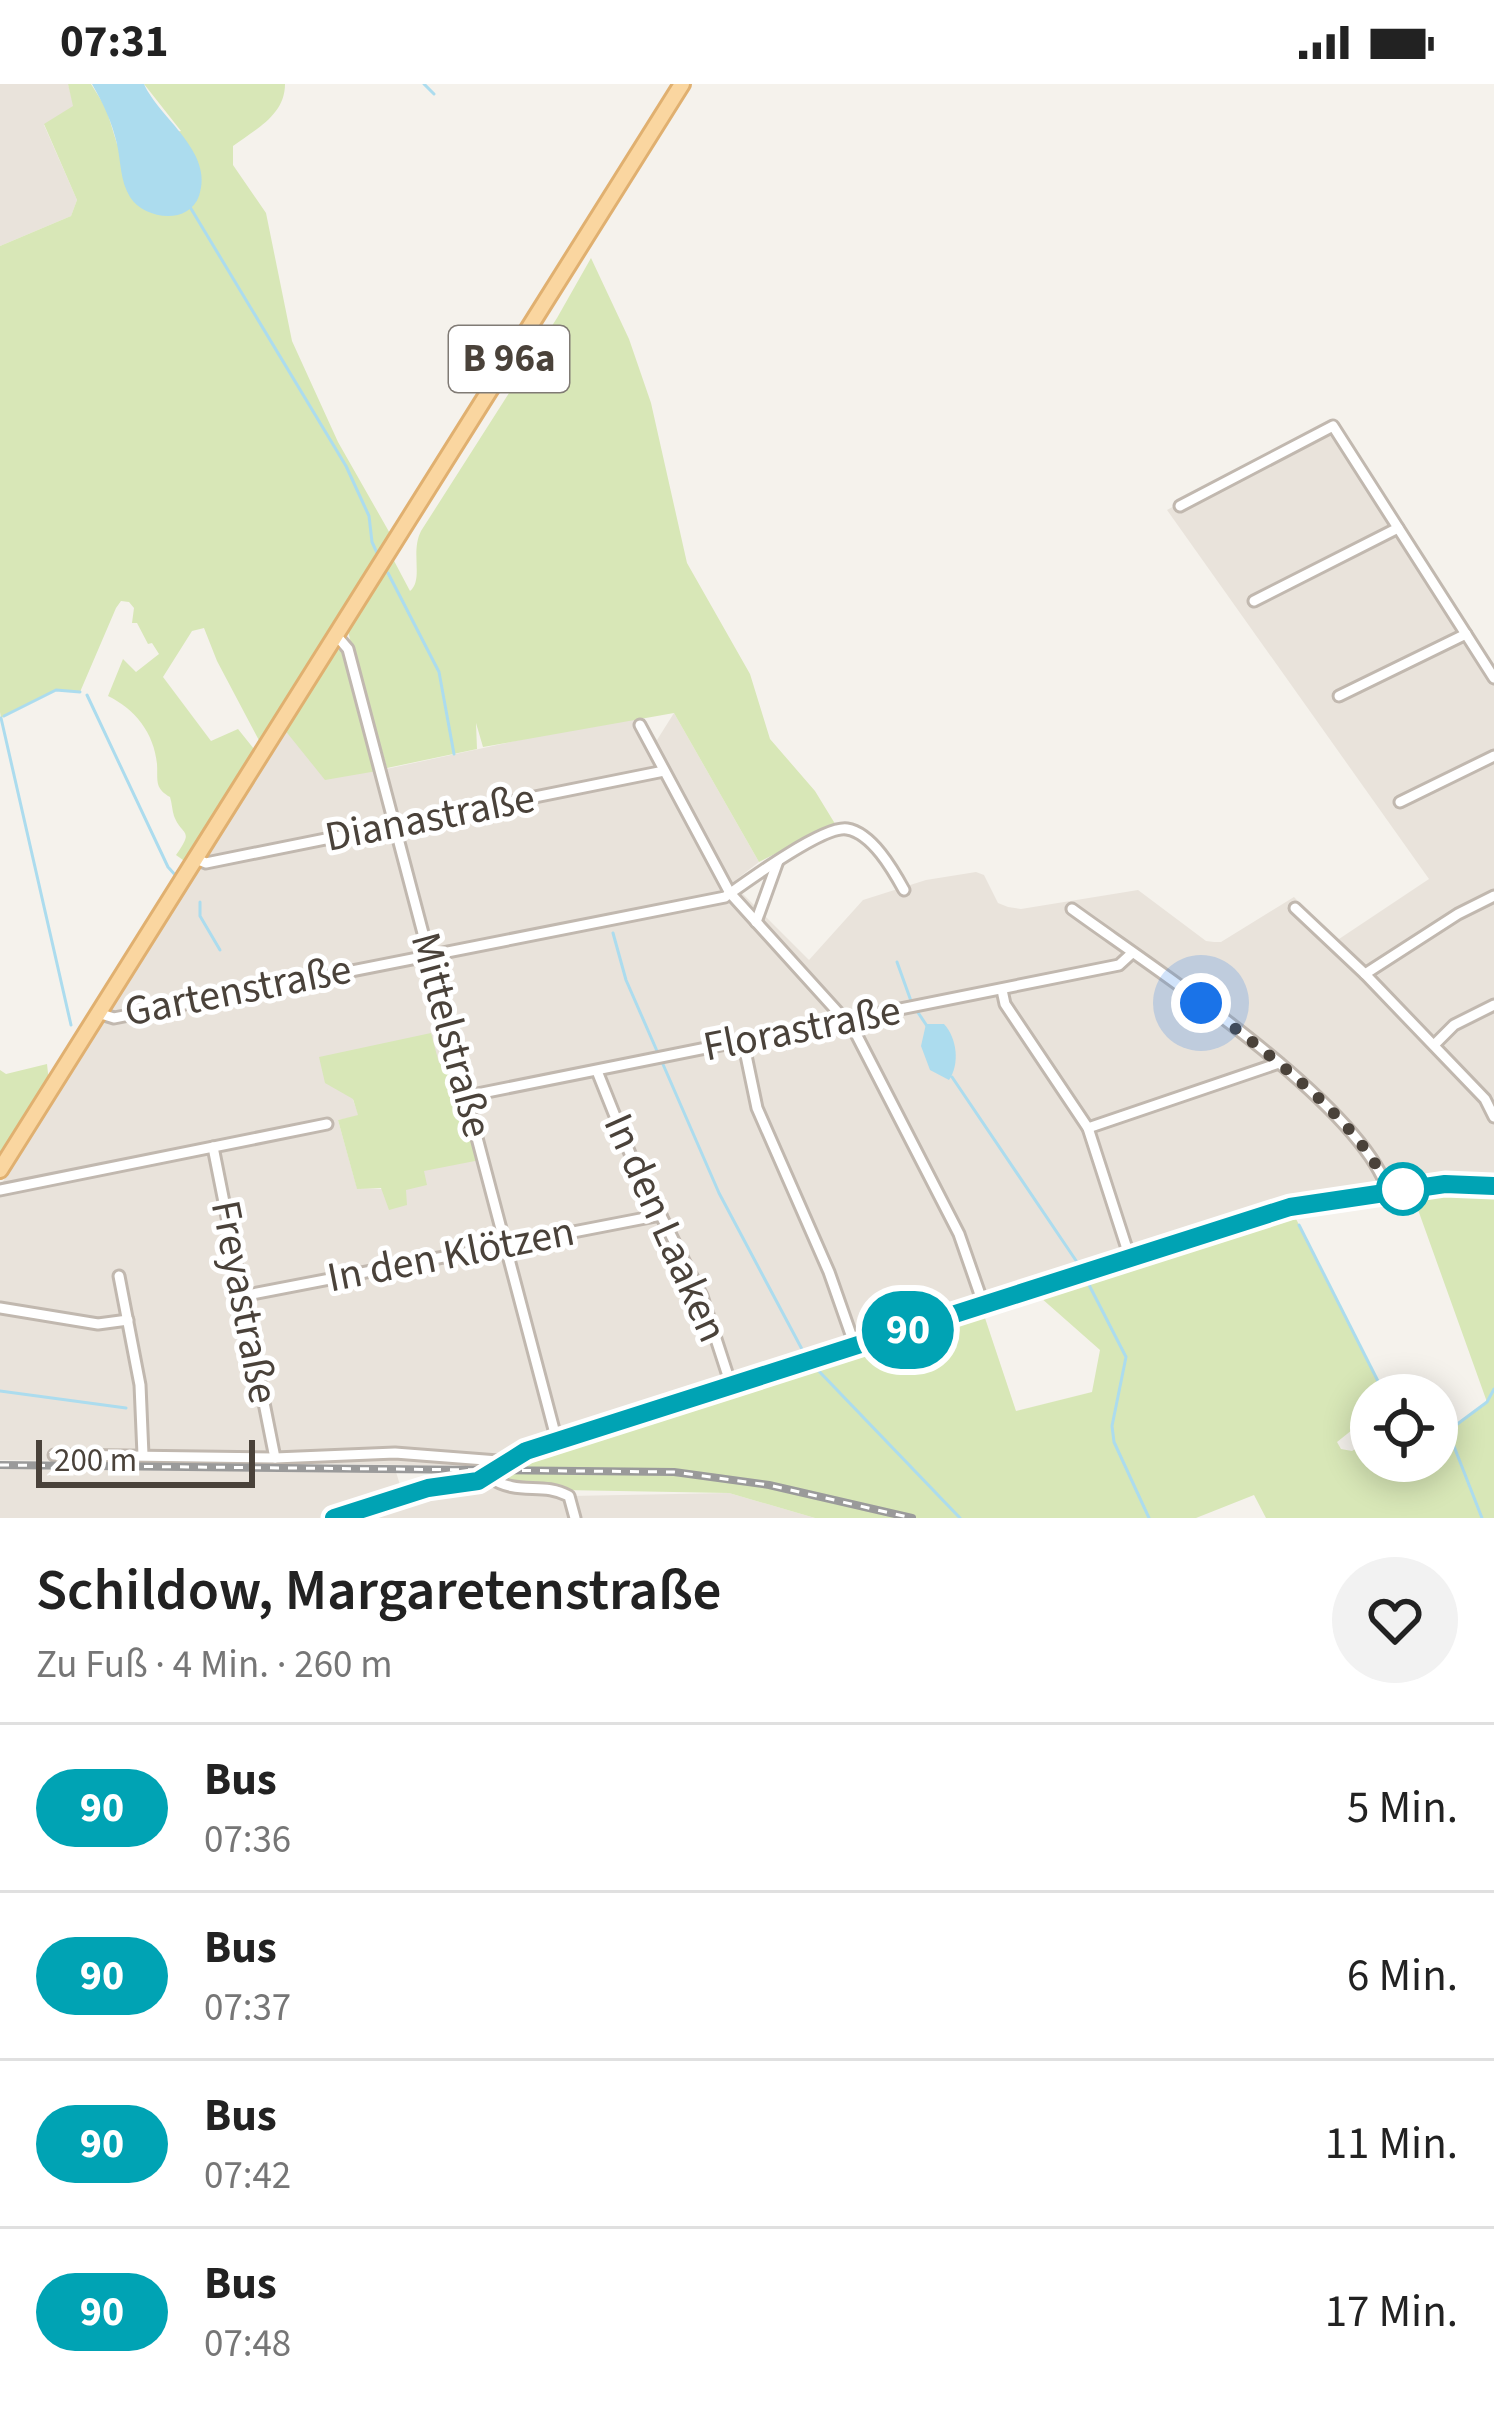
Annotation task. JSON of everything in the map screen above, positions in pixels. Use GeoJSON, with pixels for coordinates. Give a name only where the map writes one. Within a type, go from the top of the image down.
{"type":"FeatureCollection","features":[{"type":"Feature","properties":{"kind":"main road","name":"B 96a"},"geometry":{"type":"LineString","coordinates":[[0,1170],[682,84]]}},
{"type":"Feature","properties":{"kind":"main road"},"geometry":{"type":"LineString","coordinates":[[338,1517],[414,1492],[490,1477],[526,1451],[1290,1207],[1445,1184],[1494,1186]]}},
{"type":"Feature","properties":{"kind":"street"},"geometry":{"type":"LineString","coordinates":[[1180,506],[1334,426],[1494,678]]}},
{"type":"Feature","properties":{"kind":"street"},"geometry":{"type":"LineString","coordinates":[[1254,601],[1398,528]]}},
{"type":"Feature","properties":{"kind":"street","name":"Mittelstraße"},"geometry":{"type":"LineString","coordinates":[[336,634],[348,649],[557,1441]]}},
{"type":"Feature","properties":{"kind":"street"},"geometry":{"type":"LineString","coordinates":[[1339,696],[1466,634]]}},
{"type":"Feature","properties":{"kind":"street"},"geometry":{"type":"LineString","coordinates":[[640,725],[730,893],[848,1019],[959,1234],[983,1306]]}},
{"type":"Feature","properties":{"kind":"street"},"geometry":{"type":"LineString","coordinates":[[1400,802],[1494,756]]}},
{"type":"Feature","properties":{"kind":"street","name":"Dianastraße"},"geometry":{"type":"LineString","coordinates":[[196,859],[206,863],[664,771]]}},
{"type":"Feature","properties":{"kind":"street"},"geometry":{"type":"LineString","coordinates":[[730,893],[778,860],[826,834],[847,829],[872,846],[904,890]]}},
{"type":"Feature","properties":{"kind":"street"},"geometry":{"type":"LineString","coordinates":[[756,922],[778,860]]}},
{"type":"Feature","properties":{"kind":"street","name":"Gartenstraße"},"geometry":{"type":"LineString","coordinates":[[98,1013],[114,1018],[515,941],[730,893]]}},
{"type":"Feature","properties":{"kind":"street"},"geometry":{"type":"LineString","coordinates":[[1365,974],[1494,896]]}},
{"type":"Feature","properties":{"kind":"street"},"geometry":{"type":"LineString","coordinates":[[1295,908],[1485,1099],[1494,1117]]}},
{"type":"Feature","properties":{"kind":"street"},"geometry":{"type":"LineString","coordinates":[[1072,909],[1279,1063],[1343,1125],[1374,1163],[1388,1191]]}},
{"type":"Feature","properties":{"kind":"street","name":"Florastraße"},"geometry":{"type":"LineString","coordinates":[[467,1096],[1119,965],[1132,953]]}},
{"type":"Feature","properties":{"kind":"street"},"geometry":{"type":"LineString","coordinates":[[1002,990],[1005,1004],[1088,1128],[1130,1258]]}},
{"type":"Feature","properties":{"kind":"street"},"geometry":{"type":"LineString","coordinates":[[1434,1046],[1454,1025],[1494,1005]]}},
{"type":"Feature","properties":{"kind":"street"},"geometry":{"type":"LineString","coordinates":[[743,1041],[758,1108],[829,1272],[855,1346]]}},
{"type":"Feature","properties":{"kind":"street"},"geometry":{"type":"LineString","coordinates":[[1088,1128],[1279,1063]]}},
{"type":"Feature","properties":{"kind":"street","name":"In den Laaken"},"geometry":{"type":"LineString","coordinates":[[597,1071],[619,1132],[702,1296],[731,1385]]}},
{"type":"Feature","properties":{"kind":"street"},"geometry":{"type":"LineString","coordinates":[[0,1190],[327,1124]]}},
{"type":"Feature","properties":{"kind":"street","name":"Freyastraße"},"geometry":{"type":"LineString","coordinates":[[213,1147],[275,1458]]}},
{"type":"Feature","properties":{"kind":"street","name":"In den Klötzen"},"geometry":{"type":"LineString","coordinates":[[242,1296],[661,1215]]}},
{"type":"Feature","properties":{"kind":"street"},"geometry":{"type":"LineString","coordinates":[[119,1276],[142,1402],[143,1455]]}},
{"type":"Feature","properties":{"kind":"street"},"geometry":{"type":"LineString","coordinates":[[0,1308],[98,1324],[128,1320]]}},
{"type":"Feature","properties":{"kind":"street"},"geometry":{"type":"LineString","coordinates":[[54,1455],[275,1458],[395,1453],[504,1465]]}},
{"type":"Feature","properties":{"kind":"street"},"geometry":{"type":"LineString","coordinates":[[490,1477],[508,1489],[560,1491],[569,1496],[575,1518]]}},
{"type":"Feature","properties":{"kind":"shaded area"},"geometry":{"type":"Polygon","coordinates":[[[0,84],[68,84],[74,106],[44,125],[77,200],[71,216],[0,246],[0,84]]]}},
{"type":"Feature","properties":{"kind":"shaded area"},"geometry":{"type":"Polygon","coordinates":[[[1331,421],[1494,665],[1494,1177],[1446,1179],[1290,1207],[492,1466],[0,1460],[0,1187],[41,1113],[284,729],[377,771],[640,714],[657,740],[674,713],[759,862],[732,883],[809,960],[863,900],[926,880],[976,872],[984,875],[998,903],[1021,909],[1138,890],[1206,941],[1214,942],[1294,897],[1336,941],[1429,879],[1167,510],[1331,421]],[[452,1061],[353,1100],[359,1116],[338,1120],[357,1188],[405,1190],[423,1171],[452,1061]]]}},
{"type":"Feature","properties":{"kind":"shaded area"},"geometry":{"type":"Polygon","coordinates":[[[0,1469],[396,1472],[400,1485],[427,1478],[489,1477],[569,1496],[729,1493],[815,1518],[0,1518],[0,1469]]]}},
{"type":"Feature","properties":{"kind":"green space"},"geometry":{"type":"Polygon","coordinates":[[[68,84],[91,84],[106,108],[117,144],[181,131],[144,84],[285,84],[275,113],[233,146],[233,165],[266,213],[292,341],[338,442],[392,537],[262,746],[204,628],[192,631],[163,677],[211,741],[238,729],[258,754],[190,865],[176,855],[185,833],[174,816],[170,797],[159,787],[147,732],[135,715],[108,696],[123,659],[136,672],[159,654],[137,623],[132,623],[134,608],[129,602],[121,601],[116,608],[80,692],[56,690],[1,718],[0,712],[0,246],[71,216],[77,200],[44,124],[73,106],[68,84]]]}},
{"type":"Feature","properties":{"kind":"green space"},"geometry":{"type":"Polygon","coordinates":[[[591,258],[629,339],[651,403],[687,563],[750,674],[770,739],[815,791],[837,827],[759,862],[674,713],[483,747],[476,723],[477,749],[387,768],[351,644],[347,626],[392,557],[410,591],[414,586],[421,531],[591,258]]]}},
{"type":"Feature","properties":{"kind":"green space"},"geometry":{"type":"Polygon","coordinates":[[[338,650],[346,651],[377,771],[325,780],[284,729],[338,650]]]}},
{"type":"Feature","properties":{"kind":"green space"},"geometry":{"type":"Polygon","coordinates":[[[431,1033],[439,1063],[452,1060],[480,1160],[424,1171],[427,1185],[406,1190],[407,1205],[389,1210],[381,1188],[357,1189],[338,1120],[358,1115],[353,1099],[325,1083],[319,1057],[431,1033]]]}},
{"type":"Feature","properties":{"kind":"green space"},"geometry":{"type":"Polygon","coordinates":[[[47,1064],[49,1082],[0,1161],[0,1070],[6,1074],[47,1064]]]}},
{"type":"Feature","properties":{"kind":"green space"},"geometry":{"type":"Polygon","coordinates":[[[1494,1186],[1494,1518],[1266,1518],[1254,1495],[1196,1518],[815,1518],[729,1493],[508,1489],[493,1480],[510,1465],[536,1453],[982,1309],[1016,1411],[1092,1392],[1100,1350],[1032,1290],[1290,1207],[1374,1374],[1350,1374],[1350,1432],[1337,1442],[1341,1449],[1350,1451],[1350,1482],[1458,1482],[1458,1424],[1487,1402],[1412,1193],[1494,1186]]]}},
{"type":"Feature","properties":{"kind":"water"},"geometry":{"type":"Polygon","coordinates":[[[92,84],[144,84],[183,136],[193,150],[202,180],[199,196],[186,212],[155,214],[130,197],[113,128],[92,84]]]}},
{"type":"Feature","properties":{"kind":"water"},"geometry":{"type":"Polygon","coordinates":[[[926,1024],[944,1024],[952,1036],[956,1059],[949,1080],[930,1070],[921,1046],[926,1024]]]}},
{"type":"Feature","properties":{"kind":"waterway"},"geometry":{"type":"LineString","coordinates":[[424,84],[434,94]]}},
{"type":"Feature","properties":{"kind":"waterway"},"geometry":{"type":"LineString","coordinates":[[190,207],[346,466],[369,516],[378,555]]}},
{"type":"Feature","properties":{"kind":"waterway"},"geometry":{"type":"LineString","coordinates":[[388,573],[439,672],[454,754]]}},
{"type":"Feature","properties":{"kind":"waterway"},"geometry":{"type":"LineString","coordinates":[[4,716],[56,690],[80,692]]}},
{"type":"Feature","properties":{"kind":"waterway"},"geometry":{"type":"LineString","coordinates":[[87,695],[168,867],[177,877]]}},
{"type":"Feature","properties":{"kind":"waterway"},"geometry":{"type":"LineString","coordinates":[[1,718],[71,1025]]}},
{"type":"Feature","properties":{"kind":"waterway"},"geometry":{"type":"LineString","coordinates":[[200,902],[200,916],[220,950]]}},
{"type":"Feature","properties":{"kind":"waterway"},"geometry":{"type":"LineString","coordinates":[[613,933],[626,980],[657,1051]]}},
{"type":"Feature","properties":{"kind":"waterway"},"geometry":{"type":"LineString","coordinates":[[897,962],[911,1001]]}},
{"type":"Feature","properties":{"kind":"waterway"},"geometry":{"type":"LineString","coordinates":[[917,1011],[927,1026]]}},
{"type":"Feature","properties":{"kind":"waterway"},"geometry":{"type":"LineString","coordinates":[[662,1062],[719,1193],[804,1353]]}},
{"type":"Feature","properties":{"kind":"waterway"},"geometry":{"type":"LineString","coordinates":[[952,1077],[1079,1265]]}},
{"type":"Feature","properties":{"kind":"waterway"},"geometry":{"type":"LineString","coordinates":[[1299,1225],[1374,1374]]}},
{"type":"Feature","properties":{"kind":"waterway"},"geometry":{"type":"LineString","coordinates":[[1087,1281],[1126,1357],[1112,1426],[1114,1442],[1149,1518]]}},
{"type":"Feature","properties":{"kind":"waterway"},"geometry":{"type":"LineString","coordinates":[[814,1366],[960,1518]]}},
{"type":"Feature","properties":{"kind":"waterway"},"geometry":{"type":"LineString","coordinates":[[1458,1424],[1487,1402],[1494,1389]]}},
{"type":"Feature","properties":{"kind":"waterway"},"geometry":{"type":"LineString","coordinates":[[0,1391],[126,1408]]}},
{"type":"Feature","properties":{"kind":"waterway"},"geometry":{"type":"LineString","coordinates":[[1458,1457],[1482,1518]]}},
{"type":"Feature","properties":{"kind":"railway"},"geometry":{"type":"LineString","coordinates":[[0,1465],[674,1472],[769,1485],[912,1518]]}},
{"type":"Feature","properties":{"kind":"bus line","name":"90"},"geometry":{"type":"LineString","coordinates":[[334,1518],[428,1488],[478,1481],[526,1451],[1290,1207],[1445,1184],[1494,1186]]}},
{"type":"Feature","properties":{"kind":"route"},"geometry":{"type":"LineString","coordinates":[[1201,1003],[1279,1063],[1343,1125],[1374,1163],[1388,1191],[1403,1189]]}}]}
